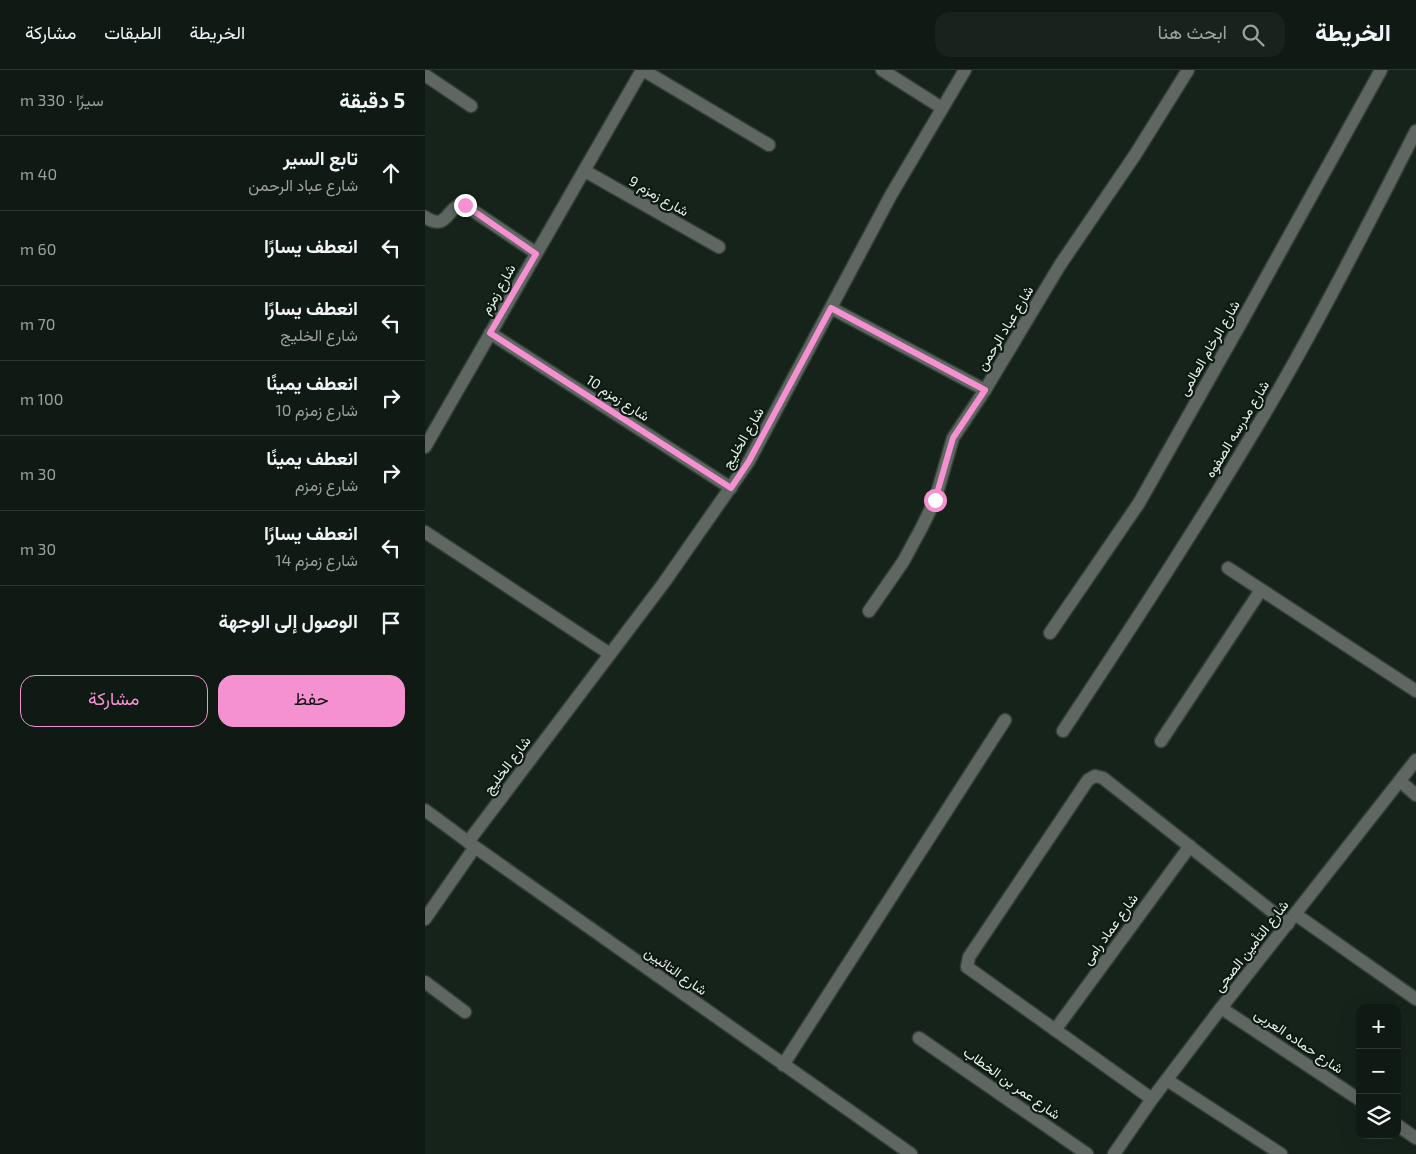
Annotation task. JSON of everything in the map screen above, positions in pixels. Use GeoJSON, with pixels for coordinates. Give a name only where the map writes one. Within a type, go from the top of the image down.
{"type":"FeatureCollection","features":[{"type":"Feature","properties":{"kind":"street"},"geometry":{"type":"LineString","coordinates":[[642,70],[769,145]]}},
{"type":"Feature","properties":{"kind":"street","name":"شارع زمزم"},"geometry":{"type":"LineString","coordinates":[[425,447],[642,70]]}},
{"type":"Feature","properties":{"kind":"street"},"geometry":{"type":"LineString","coordinates":[[882,70],[942,108]]}},
{"type":"Feature","properties":{"kind":"street","name":"شارع الخليج"},"geometry":{"type":"LineString","coordinates":[[425,919],[471,845],[663,584],[749,461],[891,195],[965,70]]}},
{"type":"Feature","properties":{"kind":"street","name":"شارع عباد الرحمن"},"geometry":{"type":"LineString","coordinates":[[869,611],[903,562],[923,527],[935,500],[953,438],[985,390],[1060,265],[1135,155],[1188,70]]}},
{"type":"Feature","properties":{"kind":"street","name":"شارع الرخام العالمى"},"geometry":{"type":"LineString","coordinates":[[1050,633],[1139,503],[1243,321],[1381,70]]}},
{"type":"Feature","properties":{"kind":"street"},"geometry":{"type":"LineString","coordinates":[[425,75],[471,106]]}},
{"type":"Feature","properties":{"kind":"street","name":"شارع مدرسه الصفوه"},"geometry":{"type":"LineString","coordinates":[[1063,731],[1189,539],[1269,406],[1340,277],[1416,131]]}},
{"type":"Feature","properties":{"kind":"street","name":"شارع زمزم 9"},"geometry":{"type":"LineString","coordinates":[[585,171],[719,248]]}},
{"type":"Feature","properties":{"kind":"street"},"geometry":{"type":"LineString","coordinates":[[425,217],[432,221],[441,221],[446,219],[456,205],[463,204],[536,254]]}},
{"type":"Feature","properties":{"kind":"street"},"geometry":{"type":"LineString","coordinates":[[831,308],[985,390]]}},
{"type":"Feature","properties":{"kind":"street","name":"شارع زمزم 10"},"geometry":{"type":"LineString","coordinates":[[490,333],[731,488]]}},
{"type":"Feature","properties":{"kind":"street"},"geometry":{"type":"LineString","coordinates":[[425,532],[610,654]]}},
{"type":"Feature","properties":{"kind":"street"},"geometry":{"type":"LineString","coordinates":[[1228,568],[1416,691]]}},
{"type":"Feature","properties":{"kind":"street"},"geometry":{"type":"LineString","coordinates":[[1161,741],[1261,590]]}},
{"type":"Feature","properties":{"kind":"street"},"geometry":{"type":"LineString","coordinates":[[783,1065],[1005,720]]}},
{"type":"Feature","properties":{"kind":"street","name":"شارع التأمين الصحى"},"geometry":{"type":"LineString","coordinates":[[1113,1154],[1221,1008],[1416,760]]}},
{"type":"Feature","properties":{"kind":"street"},"geometry":{"type":"LineString","coordinates":[[1152,1099],[967,967],[969,957],[1087,780],[1095,776],[1103,778],[1190,846],[1291,919],[1416,999]]}},
{"type":"Feature","properties":{"kind":"street"},"geometry":{"type":"LineString","coordinates":[[1400,781],[1416,795]]}},
{"type":"Feature","properties":{"kind":"street","name":"شارع التائبين"},"geometry":{"type":"LineString","coordinates":[[425,810],[471,845],[911,1154]]}},
{"type":"Feature","properties":{"kind":"street","name":"شارع عماد رامى"},"geometry":{"type":"LineString","coordinates":[[1055,1030],[1190,846]]}},
{"type":"Feature","properties":{"kind":"street"},"geometry":{"type":"LineString","coordinates":[[425,982],[465,1012]]}},
{"type":"Feature","properties":{"kind":"street","name":"شارع حماده العربى"},"geometry":{"type":"LineString","coordinates":[[1221,1008],[1356,1097]]}},
{"type":"Feature","properties":{"kind":"street","name":"شارع عمر بن الخطاب"},"geometry":{"type":"LineString","coordinates":[[919,1038],[1087,1154]]}},
{"type":"Feature","properties":{"kind":"street"},"geometry":{"type":"LineString","coordinates":[[1167,1080],[1281,1154]]}},
{"type":"Feature","properties":{"kind":"street"},"geometry":{"type":"LineString","coordinates":[[1401,1128],[1416,1138]]}},
{"type":"Feature","properties":{"kind":"route"},"geometry":{"type":"LineString","coordinates":[[465,205],[536,254],[490,333],[731,488],[749,461],[831,308],[985,390],[953,438],[935,500]]}}]}
